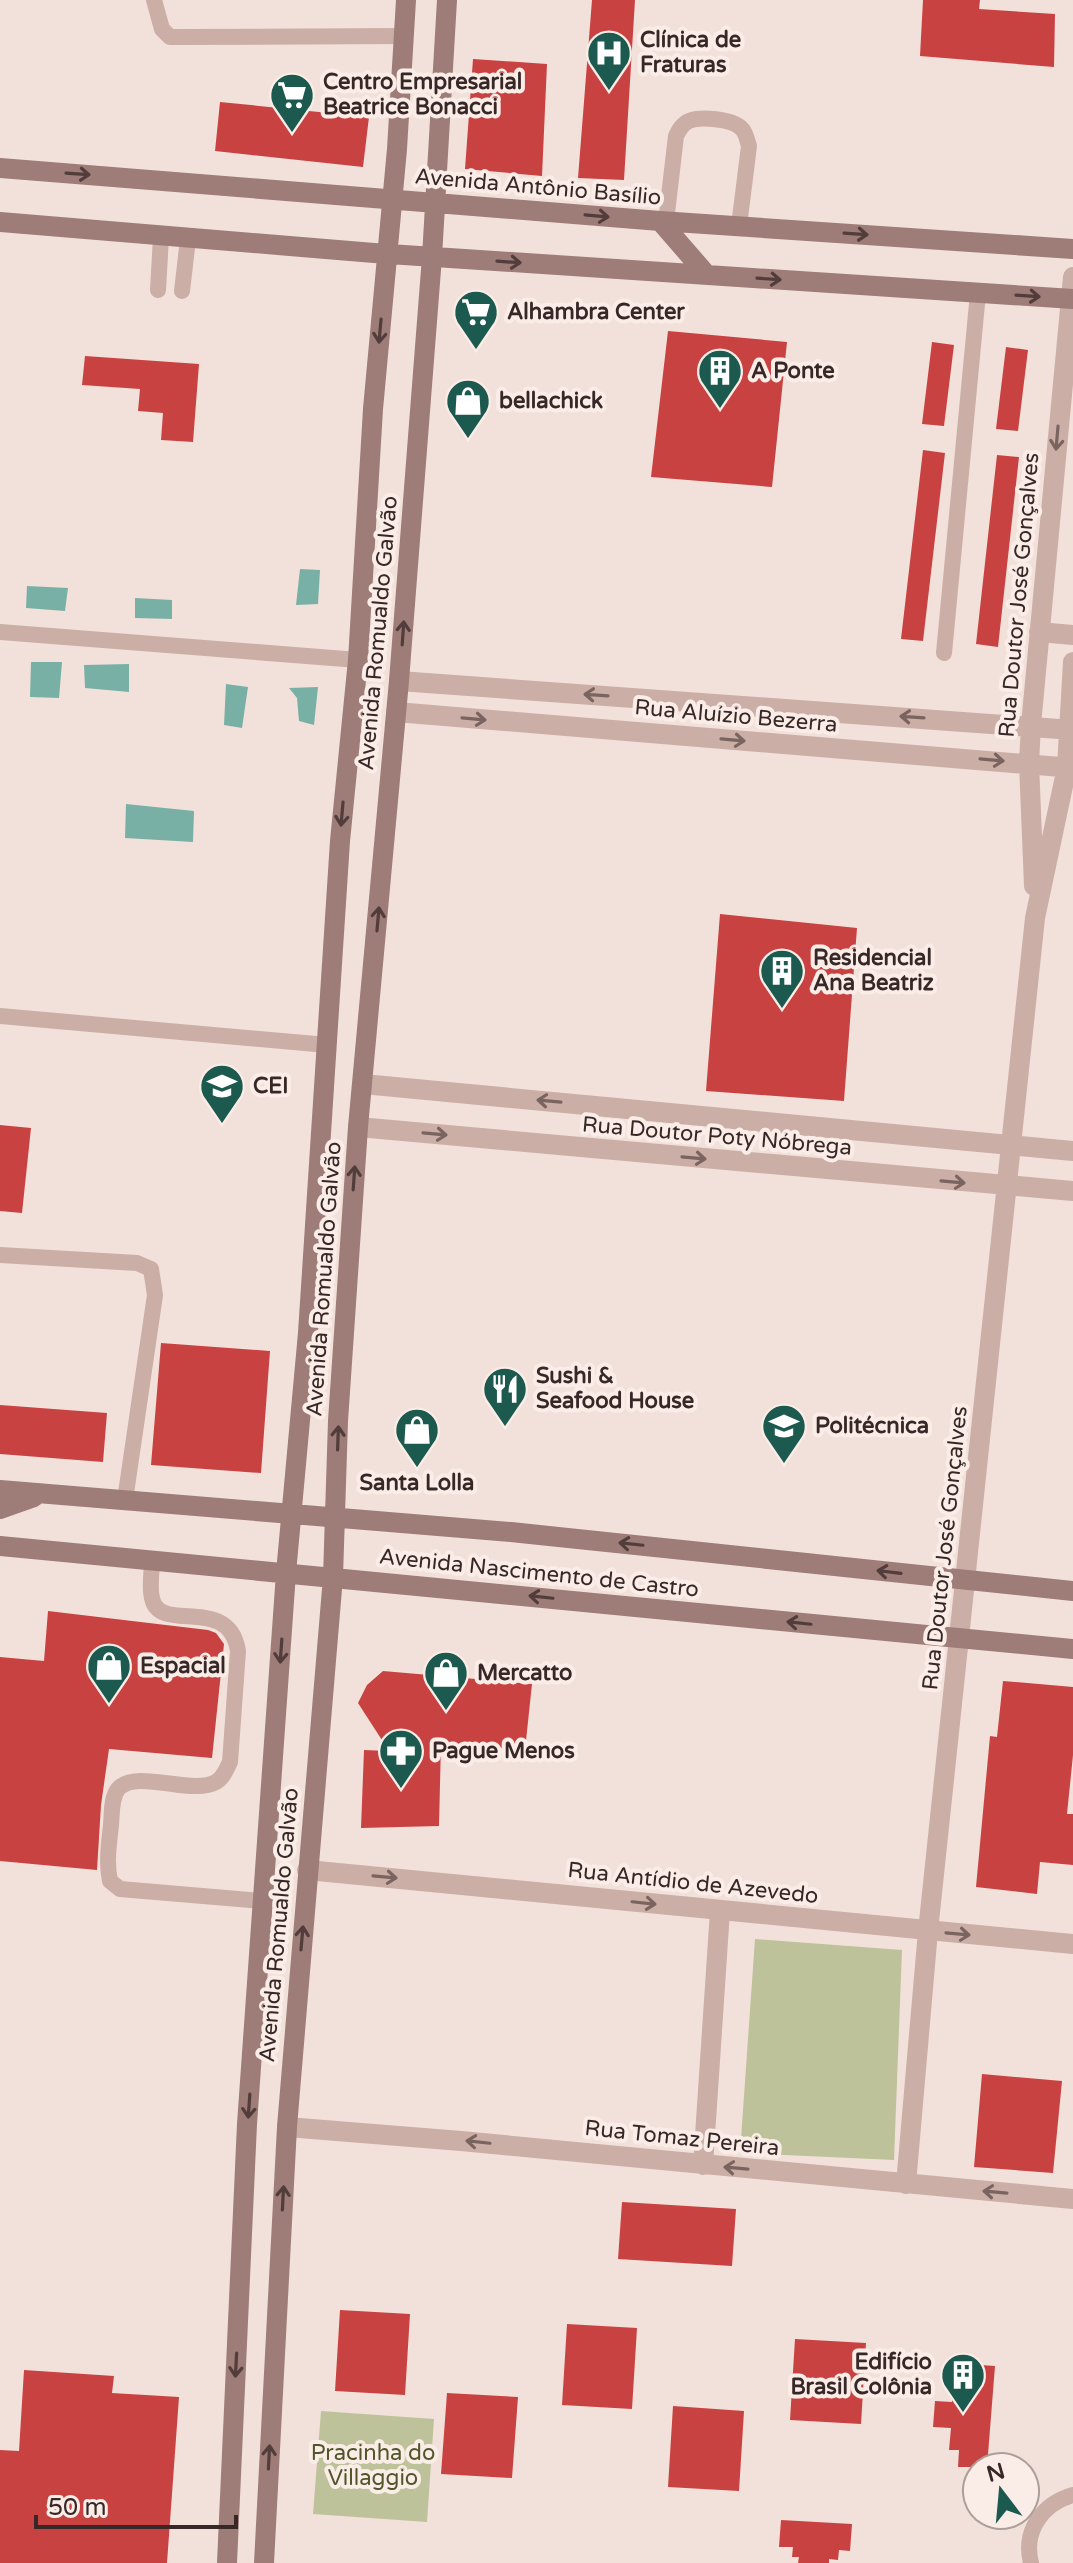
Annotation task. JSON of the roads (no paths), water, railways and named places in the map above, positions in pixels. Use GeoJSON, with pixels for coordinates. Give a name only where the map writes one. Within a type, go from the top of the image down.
{"type":"FeatureCollection","features":[{"type":"Feature","properties":{"kind":"main road","name":"Avenida Romualdo Galvão"},"geometry":{"type":"LineString","coordinates":[[227,2563],[247,2124],[286,1573],[308,1333],[340,841],[358,660],[373,409],[406,0]]}},
{"type":"Feature","properties":{"kind":"main road","name":"Avenida Romualdo Galvão"},"geometry":{"type":"LineString","coordinates":[[264,2563],[287,2127],[333,1577],[338,1421],[358,1127],[399,681],[432,257],[447,0]]}},
{"type":"Feature","properties":{"kind":"main road","name":"Avenida Antônio Basílio"},"geometry":{"type":"LineString","coordinates":[[0,168],[663,221],[1073,249]]}},
{"type":"Feature","properties":{"kind":"main road"},"geometry":{"type":"LineString","coordinates":[[663,221],[706,274]]}},
{"type":"Feature","properties":{"kind":"main road"},"geometry":{"type":"LineString","coordinates":[[0,222],[386,254],[1072,299]]}},
{"type":"Feature","properties":{"kind":"main road","name":"Avenida Nascimento de Castro"},"geometry":{"type":"LineString","coordinates":[[0,1490],[292,1512],[574,1538],[1073,1591]]}},
{"type":"Feature","properties":{"kind":"main road"},"geometry":{"type":"LineString","coordinates":[[0,1509],[45,1494]]}},
{"type":"Feature","properties":{"kind":"main road","name":"Avenida Nascimento de Castro"},"geometry":{"type":"LineString","coordinates":[[0,1546],[1073,1649]]}},
{"type":"Feature","properties":{"kind":"street","name":"Rua Doutor José Gonçalves"},"geometry":{"type":"LineString","coordinates":[[1035,918],[1029,763],[1031,725],[1073,277]]}},
{"type":"Feature","properties":{"kind":"street"},"geometry":{"type":"LineString","coordinates":[[1039,632],[1073,635]]}},
{"type":"Feature","properties":{"kind":"street","name":"Rua Doutor José Gonçalves"},"geometry":{"type":"LineString","coordinates":[[906,2184],[928,1931],[1035,918],[1070,767],[1073,662]]}},
{"type":"Feature","properties":{"kind":"street","name":"Rua Aluízio Bezerra"},"geometry":{"type":"LineString","coordinates":[[399,681],[1071,730]]}},
{"type":"Feature","properties":{"kind":"street","name":"Rua Aluízio Bezerra"},"geometry":{"type":"LineString","coordinates":[[396,712],[1070,767]]}},
{"type":"Feature","properties":{"kind":"street","name":"Rua Doutor Poty Nóbrega"},"geometry":{"type":"LineString","coordinates":[[363,1084],[1073,1151]]}},
{"type":"Feature","properties":{"kind":"street","name":"Rua Doutor Poty Nóbrega"},"geometry":{"type":"LineString","coordinates":[[358,1127],[1073,1191]]}},
{"type":"Feature","properties":{"kind":"street","name":"Rua Antídio de Azevedo"},"geometry":{"type":"LineString","coordinates":[[307,1870],[1073,1944]]}},
{"type":"Feature","properties":{"kind":"street"},"geometry":{"type":"LineString","coordinates":[[703,2165],[720,1911]]}},
{"type":"Feature","properties":{"kind":"street","name":"Rua Tomaz Pereira"},"geometry":{"type":"LineString","coordinates":[[287,2127],[1073,2199]]}},
{"type":"Feature","properties":{"kind":"lane"},"geometry":{"type":"LineString","coordinates":[[154,0],[162,29],[170,37],[404,36]]}},
{"type":"Feature","properties":{"kind":"lane"},"geometry":{"type":"LineString","coordinates":[[663,221],[676,136],[681,126],[699,119],[732,122],[747,136],[749,146],[739,226]]}},
{"type":"Feature","properties":{"kind":"lane"},"geometry":{"type":"LineString","coordinates":[[158,290],[161,237]]}},
{"type":"Feature","properties":{"kind":"lane"},"geometry":{"type":"LineString","coordinates":[[182,291],[188,239]]}},
{"type":"Feature","properties":{"kind":"lane"},"geometry":{"type":"LineString","coordinates":[[944,653],[978,293]]}},
{"type":"Feature","properties":{"kind":"lane"},"geometry":{"type":"LineString","coordinates":[[0,632],[358,660]]}},
{"type":"Feature","properties":{"kind":"lane"},"geometry":{"type":"LineString","coordinates":[[0,1016],[327,1045]]}},
{"type":"Feature","properties":{"kind":"lane"},"geometry":{"type":"LineString","coordinates":[[0,1255],[137,1263],[151,1269],[155,1295],[125,1500]]}},
{"type":"Feature","properties":{"kind":"lane"},"geometry":{"type":"LineString","coordinates":[[152,1560],[152,1598],[157,1608],[166,1614],[215,1619],[232,1630],[236,1640],[238,1651],[230,1762],[224,1775],[215,1783],[203,1786],[132,1781],[119,1787],[114,1797],[107,1866],[110,1881],[120,1889],[263,1901]]}},
{"type":"Feature","properties":{"kind":"lane"},"geometry":{"type":"LineString","coordinates":[[1031,2563],[1030,2539],[1035,2524],[1044,2511],[1073,2495]]}},
{"type":"Feature","properties":{"kind":"water"},"geometry":{"type":"Polygon","coordinates":[[[300,569],[320,570],[318,604],[296,605],[300,569]]]}},
{"type":"Feature","properties":{"kind":"water"},"geometry":{"type":"Polygon","coordinates":[[[27,586],[68,588],[65,611],[26,608],[27,586]]]}},
{"type":"Feature","properties":{"kind":"water"},"geometry":{"type":"Polygon","coordinates":[[[135,598],[172,600],[172,619],[135,618],[135,598]]]}},
{"type":"Feature","properties":{"kind":"water"},"geometry":{"type":"Polygon","coordinates":[[[31,662],[62,662],[59,698],[30,697],[31,662]]]}},
{"type":"Feature","properties":{"kind":"water"},"geometry":{"type":"Polygon","coordinates":[[[129,664],[129,692],[85,688],[84,665],[129,664]]]}},
{"type":"Feature","properties":{"kind":"water"},"geometry":{"type":"Polygon","coordinates":[[[226,684],[248,687],[242,728],[224,725],[226,684]]]}},
{"type":"Feature","properties":{"kind":"water"},"geometry":{"type":"Polygon","coordinates":[[[318,687],[314,725],[299,721],[297,698],[289,688],[318,687]]]}},
{"type":"Feature","properties":{"kind":"water"},"geometry":{"type":"Polygon","coordinates":[[[126,804],[194,811],[193,842],[125,838],[126,804]]]}},
{"type":"Feature","properties":{"kind":"place","name":"Clínica de Fraturas"},"geometry":{"type":"Point","coordinates":[609,92]}},
{"type":"Feature","properties":{"kind":"place","name":"Centro Empresarial Beatrice Bonacci"},"geometry":{"type":"Point","coordinates":[292,134]}},
{"type":"Feature","properties":{"kind":"place","name":"Alhambra Center"},"geometry":{"type":"Point","coordinates":[476,351]}},
{"type":"Feature","properties":{"kind":"place","name":"A Ponte"},"geometry":{"type":"Point","coordinates":[720,410]}},
{"type":"Feature","properties":{"kind":"place","name":"bellachick"},"geometry":{"type":"Point","coordinates":[468,440]}},
{"type":"Feature","properties":{"kind":"place","name":"Residencial Ana Beatriz"},"geometry":{"type":"Point","coordinates":[782,1010]}},
{"type":"Feature","properties":{"kind":"place","name":"CEI"},"geometry":{"type":"Point","coordinates":[222,1125]}},
{"type":"Feature","properties":{"kind":"place","name":"Sushi & Seafood House"},"geometry":{"type":"Point","coordinates":[505,1428]}},
{"type":"Feature","properties":{"kind":"place","name":"Politécnica"},"geometry":{"type":"Point","coordinates":[784,1465]}},
{"type":"Feature","properties":{"kind":"place","name":"Santa Lolla"},"geometry":{"type":"Point","coordinates":[417,1469]}},
{"type":"Feature","properties":{"kind":"place","name":"Espacial"},"geometry":{"type":"Point","coordinates":[109,1705]}},
{"type":"Feature","properties":{"kind":"place","name":"Mercatto"},"geometry":{"type":"Point","coordinates":[446,1712]}},
{"type":"Feature","properties":{"kind":"place","name":"Pague Menos"},"geometry":{"type":"Point","coordinates":[401,1790]}},
{"type":"Feature","properties":{"kind":"place","name":"Edifício Brasil Colônia"},"geometry":{"type":"Point","coordinates":[963,2414]}},
{"type":"Feature","properties":{"kind":"park label","name":"Pracinha do Villaggio"},"geometry":{"type":"Point","coordinates":[373,2466]}}]}
